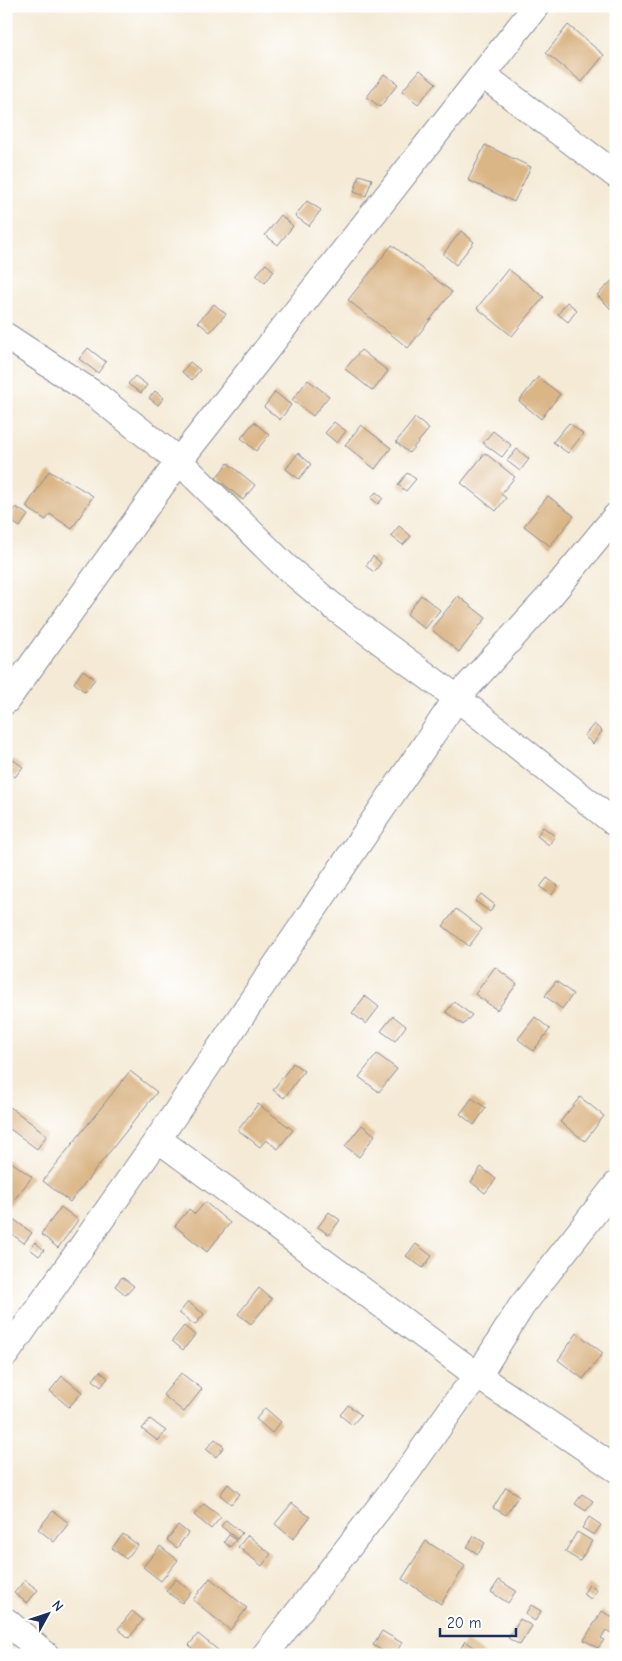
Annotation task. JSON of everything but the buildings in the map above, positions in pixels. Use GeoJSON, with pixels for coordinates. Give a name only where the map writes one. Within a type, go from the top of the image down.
{"type":"FeatureCollection","features":[{"type":"Feature","properties":{"kind":"street"},"geometry":{"type":"LineString","coordinates":[[6,701],[179,461],[536,6]]}},
{"type":"Feature","properties":{"kind":"street"},"geometry":{"type":"LineString","coordinates":[[483,75],[616,175]]}},
{"type":"Feature","properties":{"kind":"street"},"geometry":{"type":"LineString","coordinates":[[6,336],[97,396],[179,461],[285,566],[335,608],[457,698],[616,824]]}},
{"type":"Feature","properties":{"kind":"street"},"geometry":{"type":"LineString","coordinates":[[6,1354],[158,1139],[457,698],[549,597],[616,516]]}},
{"type":"Feature","properties":{"kind":"street"},"geometry":{"type":"LineString","coordinates":[[158,1139],[478,1376],[616,1468]]}},
{"type":"Feature","properties":{"kind":"street"},"geometry":{"type":"LineString","coordinates":[[265,1655],[407,1472],[460,1397],[478,1376],[521,1307],[616,1185]]}},
{"type":"Feature","properties":{"kind":"street"},"geometry":{"type":"LineString","coordinates":[[6,1621],[46,1655]]}}]}
